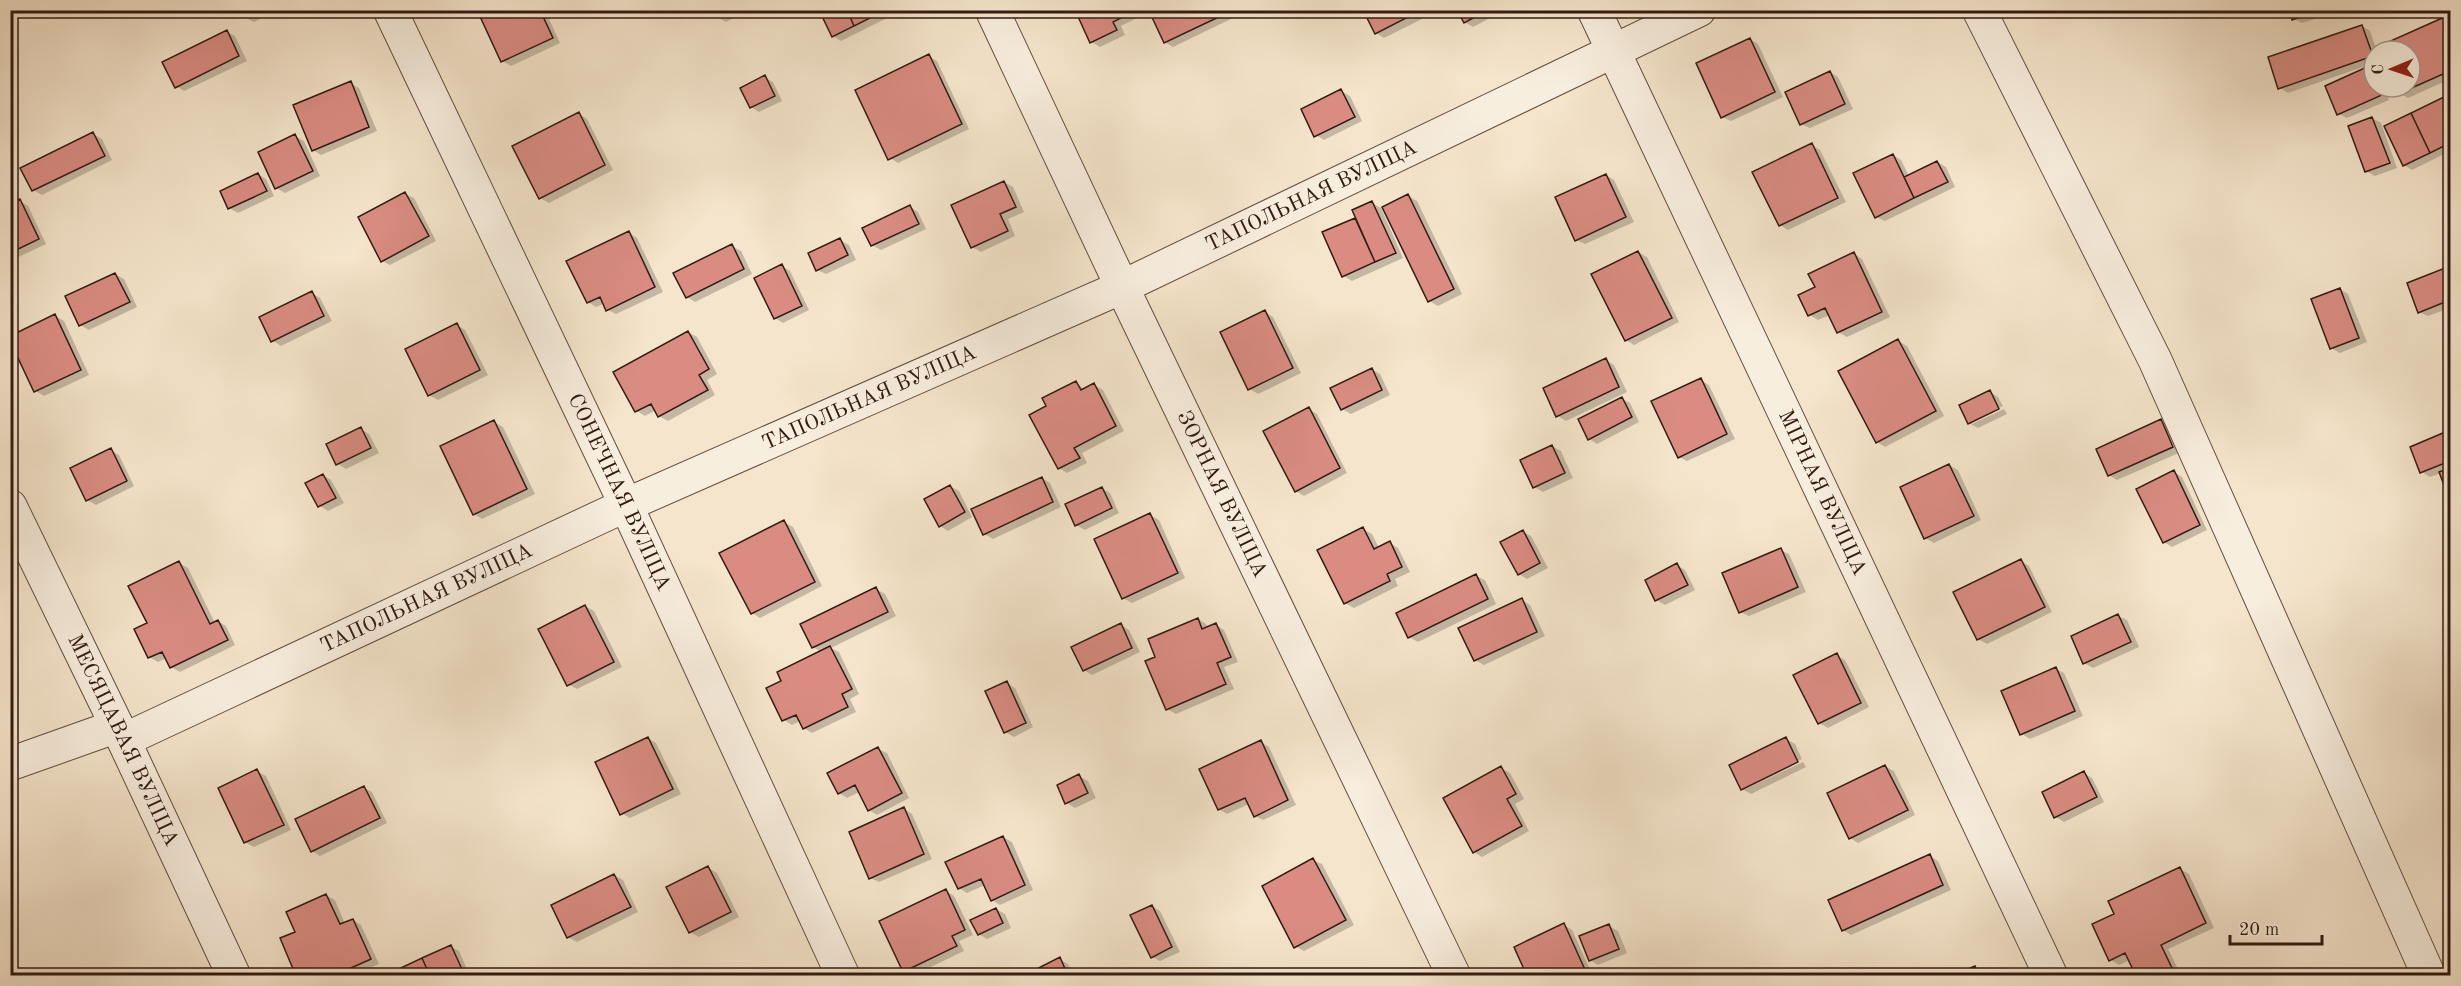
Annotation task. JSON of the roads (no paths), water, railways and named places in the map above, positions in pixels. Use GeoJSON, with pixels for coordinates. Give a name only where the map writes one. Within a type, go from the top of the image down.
{"type":"FeatureCollection","features":[{"type":"Feature","properties":{"kind":"street","name":"СОНЕЧНАЯ ВУЛІЦА"},"geometry":{"type":"LineString","coordinates":[[390,10],[627,505],[843,975]]}},
{"type":"Feature","properties":{"kind":"street","name":"ЗОРНАЯ ВУЛІЦА"},"geometry":{"type":"LineString","coordinates":[[992,10],[1122,287],[1454,975]]}},
{"type":"Feature","properties":{"kind":"street","name":"МІРНАЯ ВУЛІЦА"},"geometry":{"type":"LineString","coordinates":[[1594,10],[2051,975]]}},
{"type":"Feature","properties":{"kind":"street","name":"ТАПОЛЬНАЯ ВУЛІЦА"},"geometry":{"type":"LineString","coordinates":[[10,764],[121,733],[627,505],[1122,287],[1699,10]]}},
{"type":"Feature","properties":{"kind":"street"},"geometry":{"type":"LineString","coordinates":[[1978,10],[2155,360],[2429,975]]}},
{"type":"Feature","properties":{"kind":"street","name":"МЕСЯЦАВАЯ ВУЛІЦА"},"geometry":{"type":"LineString","coordinates":[[10,506],[121,733],[234,975]]}}]}
